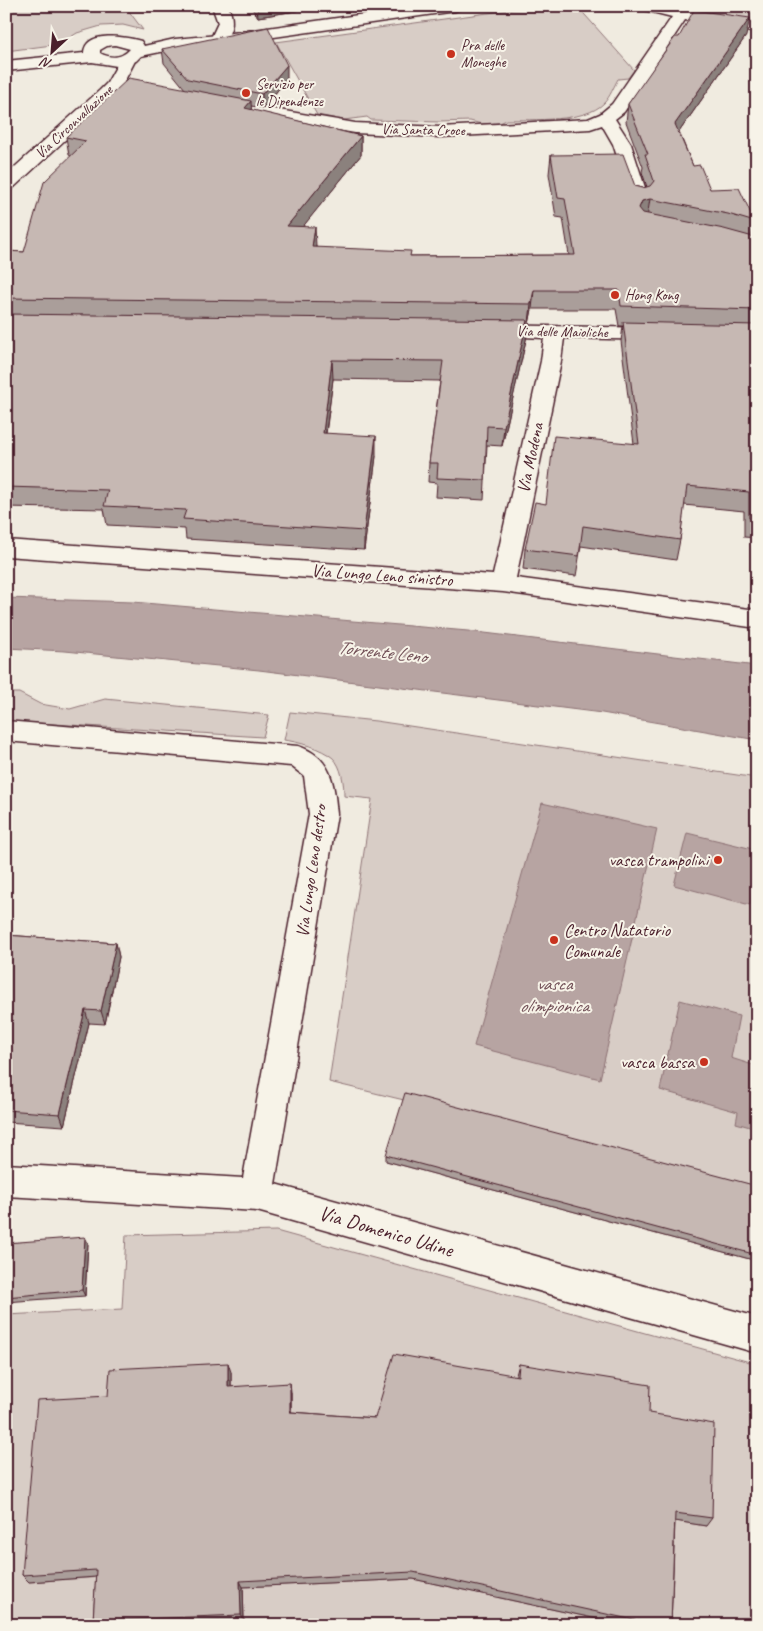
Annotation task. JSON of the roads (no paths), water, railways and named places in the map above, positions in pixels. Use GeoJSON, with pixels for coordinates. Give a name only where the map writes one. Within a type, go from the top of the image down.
{"type":"FeatureCollection","features":[{"type":"Feature","properties":{"kind":"street"},"geometry":{"type":"LineString","coordinates":[[218,40],[226,24],[226,17],[220,6]]}},
{"type":"Feature","properties":{"kind":"street"},"geometry":{"type":"LineString","coordinates":[[6,66],[218,40],[455,6]]}},
{"type":"Feature","properties":{"kind":"street"},"geometry":{"type":"LineString","coordinates":[[645,6],[681,15],[757,28]]}},
{"type":"Feature","properties":{"kind":"street"},"geometry":{"type":"LineString","coordinates":[[640,200],[622,144],[606,118],[618,108],[681,15]]}},
{"type":"Feature","properties":{"kind":"street","name":"Via Circonvallazione"},"geometry":{"type":"LineString","coordinates":[[6,185],[116,81],[132,51]]}},
{"type":"Feature","properties":{"kind":"street","name":"Via Circonvallazione"},"geometry":{"type":"LineString","coordinates":[[98,55],[116,81]]}},
{"type":"Feature","properties":{"kind":"street"},"geometry":{"type":"LineString","coordinates":[[116,81],[172,96]]}},
{"type":"Feature","properties":{"kind":"street","name":"Via Santa Croce"},"geometry":{"type":"LineString","coordinates":[[230,107],[326,124],[412,132],[551,127],[590,124],[606,118]]}},
{"type":"Feature","properties":{"kind":"street","name":"Via delle Maioliche"},"geometry":{"type":"LineString","coordinates":[[473,331],[680,335]]}},
{"type":"Feature","properties":{"kind":"street","name":"Via Modena"},"geometry":{"type":"LineString","coordinates":[[503,584],[551,361],[555,332]]}},
{"type":"Feature","properties":{"kind":"street","name":"Via Lungo Leno sinistro"},"geometry":{"type":"LineString","coordinates":[[6,548],[503,584],[757,619]]}},
{"type":"Feature","properties":{"kind":"street","name":"Via Lungo Leno destro"},"geometry":{"type":"LineString","coordinates":[[6,731],[298,756],[316,771],[321,791],[323,814],[257,1195]]}},
{"type":"Feature","properties":{"kind":"street","name":"Via Domenico Udine"},"geometry":{"type":"LineString","coordinates":[[6,1180],[257,1195],[757,1335]]}},
{"type":"Feature","properties":{"kind":"water","name":"Torrente Leno"},"geometry":{"type":"Polygon","coordinates":[[[6,598],[133,602],[468,631],[757,666],[757,740],[602,713],[259,670],[65,651],[6,648],[6,598]]]}},
{"type":"Feature","properties":{"kind":"water","name":"vasca olimpionica"},"geometry":{"type":"Polygon","coordinates":[[[542,803],[657,829],[600,1079],[474,1046],[542,803]]]}},
{"type":"Feature","properties":{"kind":"water","name":"vasca trampolini"},"geometry":{"type":"Polygon","coordinates":[[[687,833],[757,850],[757,870],[750,905],[674,885],[687,833]]]}},
{"type":"Feature","properties":{"kind":"water","name":"vasca bassa"},"geometry":{"type":"Polygon","coordinates":[[[680,1000],[739,1016],[731,1058],[753,1065],[757,1046],[757,1129],[736,1123],[738,1112],[660,1090],[680,1000]]]}},
{"type":"Feature","properties":{"kind":"place","name":"Pra delle Moneghe"},"geometry":{"type":"Point","coordinates":[451,54]}},
{"type":"Feature","properties":{"kind":"place","name":"Servizio per le Dipendenze"},"geometry":{"type":"Point","coordinates":[246,93]}},
{"type":"Feature","properties":{"kind":"place","name":"Hong Kong"},"geometry":{"type":"Point","coordinates":[615,295]}},
{"type":"Feature","properties":{"kind":"place","name":"vasca trampolini"},"geometry":{"type":"Point","coordinates":[718,860]}},
{"type":"Feature","properties":{"kind":"place","name":"Centro Natatorio Comunale"},"geometry":{"type":"Point","coordinates":[554,940]}},
{"type":"Feature","properties":{"kind":"place","name":"vasca bassa"},"geometry":{"type":"Point","coordinates":[704,1062]}}]}
